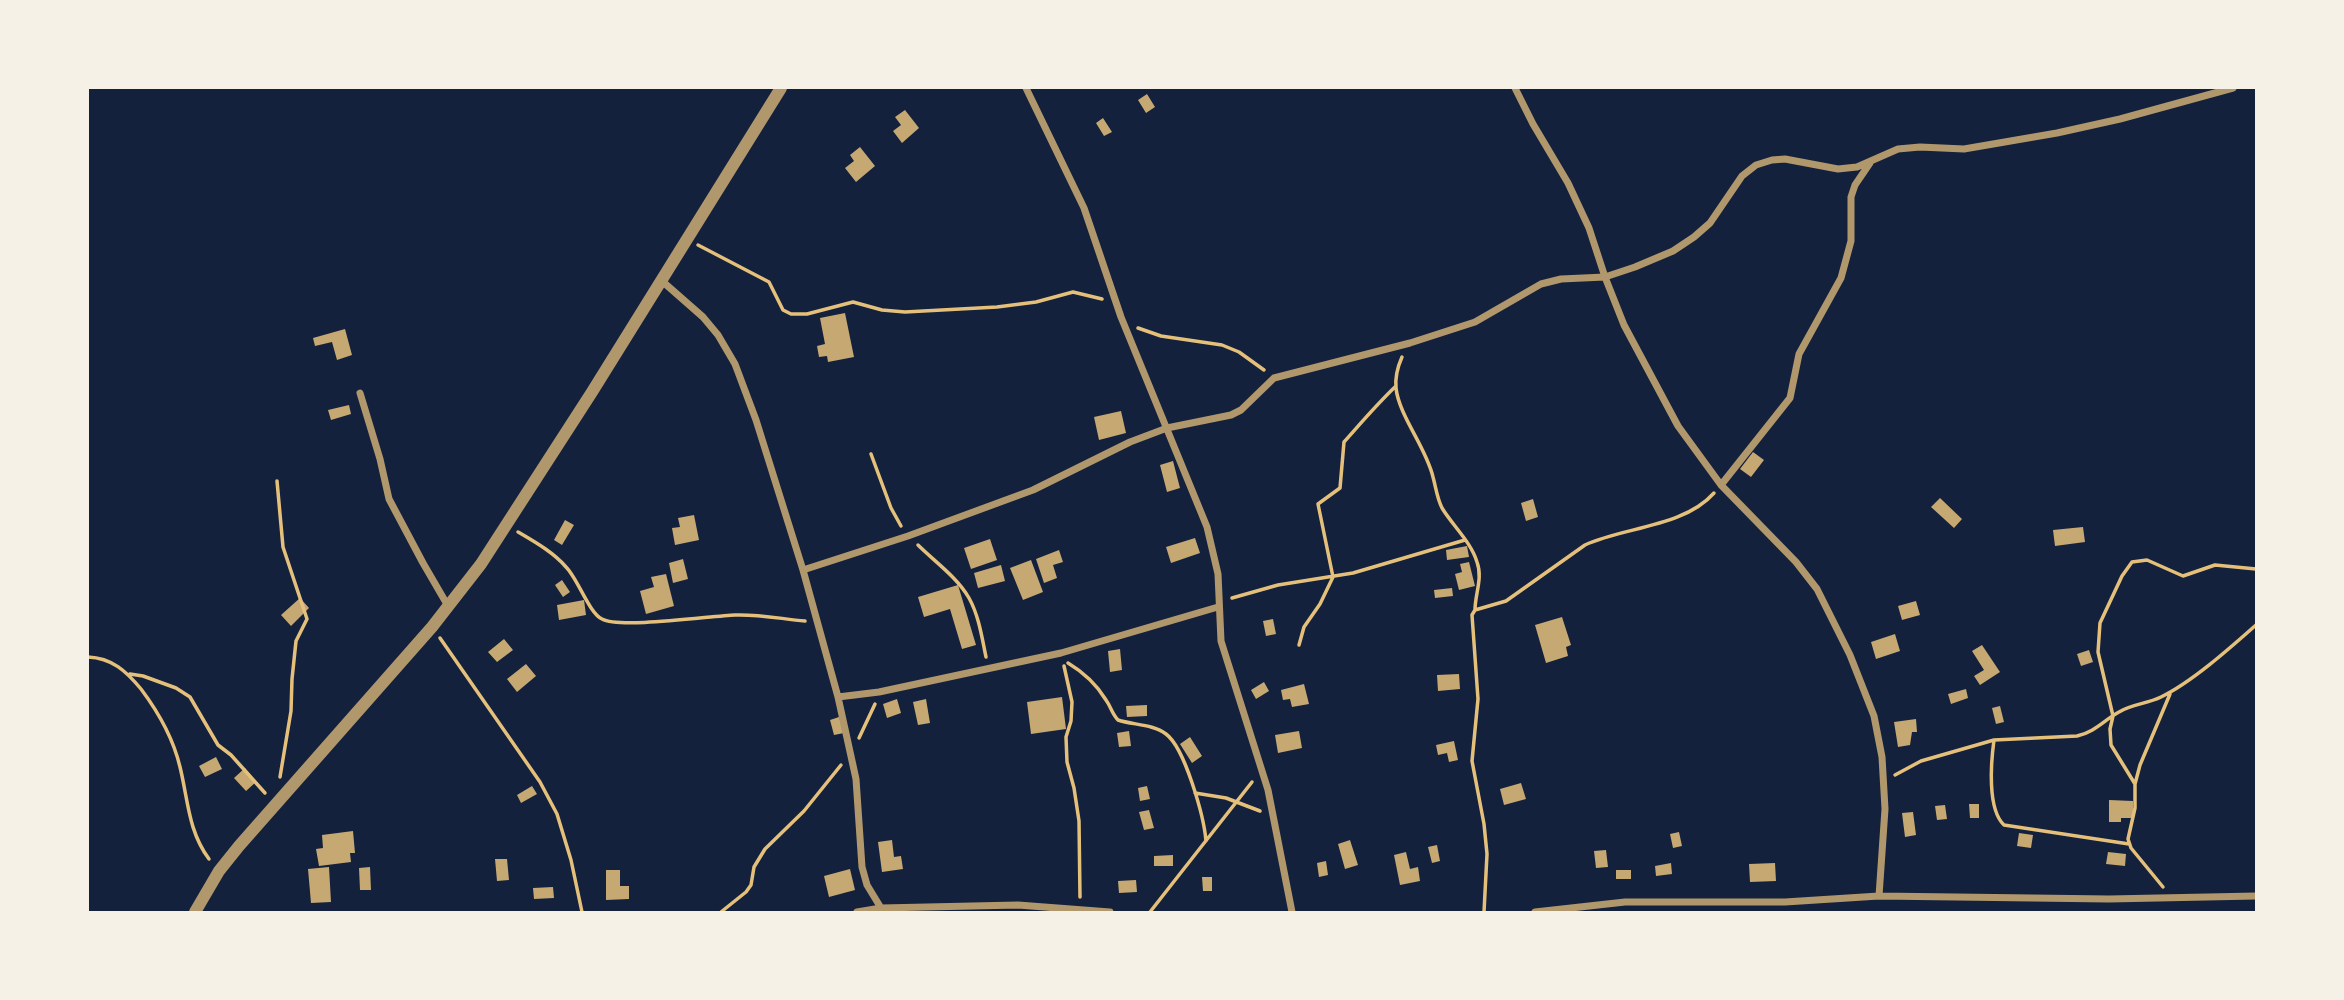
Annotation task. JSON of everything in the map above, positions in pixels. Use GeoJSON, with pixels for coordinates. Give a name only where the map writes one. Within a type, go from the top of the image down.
{"type":"FeatureCollection","features":[{"type":"Feature","properties":{"kind":"street"},"geometry":{"type":"LineString","coordinates":[[195,912],[219,871],[432,627],[481,564],[782,88]]}},
{"type":"Feature","properties":{"kind":"street"},"geometry":{"type":"LineString","coordinates":[[1026,88],[1084,208],[1121,317],[1207,527],[1217,574],[1224,651],[1275,817],[1292,912]]}},
{"type":"Feature","properties":{"kind":"street"},"geometry":{"type":"LineString","coordinates":[[1515,88],[1573,194],[1589,228],[1624,325],[1678,426],[1721,485],[1796,562],[1817,589],[1845,643],[1874,716],[1884,780],[1884,839],[1879,896]]}},
{"type":"Feature","properties":{"kind":"street"},"geometry":{"type":"LineString","coordinates":[[803,570],[908,536],[1033,490],[1130,442],[1167,428],[1231,415],[1241,410],[1275,378],[1475,322],[1541,284],[1561,279],[1605,277],[1673,251],[1710,223],[1742,176],[1756,165],[1785,159],[1838,169],[1870,163],[1898,149],[1964,149],[2057,133],[2133,116],[2233,88]]}},
{"type":"Feature","properties":{"kind":"street"},"geometry":{"type":"LineString","coordinates":[[1721,485],[1790,398],[1799,354],[1841,278],[1851,241],[1851,197],[1855,185],[1870,163]]}},
{"type":"Feature","properties":{"kind":"street"},"geometry":{"type":"LineString","coordinates":[[662,281],[703,317],[718,335],[735,364],[756,420],[803,570],[838,697],[856,779],[862,867],[867,886],[881,908]]}},
{"type":"Feature","properties":{"kind":"street"},"geometry":{"type":"LineString","coordinates":[[360,393],[389,499],[448,606]]}},
{"type":"Feature","properties":{"kind":"street"},"geometry":{"type":"LineString","coordinates":[[838,697],[879,692],[1061,653],[1218,607]]}},
{"type":"Feature","properties":{"kind":"street"},"geometry":{"type":"LineString","coordinates":[[1535,912],[1625,902],[1785,902],[1879,896],[2109,899],[2256,896]]}},
{"type":"Feature","properties":{"kind":"street"},"geometry":{"type":"LineString","coordinates":[[1784,912],[1785,902]]}},
{"type":"Feature","properties":{"kind":"street"},"geometry":{"type":"LineString","coordinates":[[857,912],[881,908],[929,910],[1018,905],[1111,912]]}},
{"type":"Feature","properties":{"kind":"path"},"geometry":{"type":"LineString","coordinates":[[687,239],[769,282],[783,310],[791,314],[807,314],[853,302],[882,310],[905,312],[997,307],[1036,302],[1073,292],[1092,295],[1117,305]]}},
{"type":"Feature","properties":{"kind":"path"},"geometry":{"type":"LineString","coordinates":[[1121,317],[1137,327],[1161,335],[1222,345],[1239,352],[1275,378]]}},
{"type":"Feature","properties":{"kind":"path"},"geometry":{"type":"LineString","coordinates":[[1410,342],[1401,359],[1395,386],[1398,399],[1426,453],[1441,506],[1479,565],[1479,583],[1472,615],[1478,699],[1472,761],[1487,854],[1484,912]]}},
{"type":"Feature","properties":{"kind":"path"},"geometry":{"type":"LineString","coordinates":[[1299,645],[1304,627],[1320,604],[1333,577],[1318,504],[1340,488],[1344,442],[1395,386]]}},
{"type":"Feature","properties":{"kind":"path"},"geometry":{"type":"LineString","coordinates":[[871,454],[891,508],[908,536],[969,598],[976,615],[989,669]]}},
{"type":"Feature","properties":{"kind":"path"},"geometry":{"type":"LineString","coordinates":[[277,481],[283,547],[307,619],[296,641],[291,710],[281,765],[280,801]]}},
{"type":"Feature","properties":{"kind":"path"},"geometry":{"type":"LineString","coordinates":[[1475,610],[1506,601],[1585,545],[1643,529],[1688,511],[1708,499],[1721,485]]}},
{"type":"Feature","properties":{"kind":"path"},"geometry":{"type":"LineString","coordinates":[[506,525],[552,554],[566,567],[584,592],[594,614],[602,620],[635,622],[738,615],[818,622]]}},
{"type":"Feature","properties":{"kind":"path"},"geometry":{"type":"LineString","coordinates":[[1218,607],[1242,593],[1333,577],[1465,540]]}},
{"type":"Feature","properties":{"kind":"path"},"geometry":{"type":"LineString","coordinates":[[2135,784],[2111,745],[2113,716],[2098,652],[2098,637],[2104,613],[2122,576],[2132,562],[2147,560],[2183,576],[2215,565],[2256,569]]}},
{"type":"Feature","properties":{"kind":"path"},"geometry":{"type":"LineString","coordinates":[[1884,780],[1921,761],[1994,740],[2090,733],[2113,716],[2136,704],[2171,692],[2256,625]]}},
{"type":"Feature","properties":{"kind":"path"},"geometry":{"type":"LineString","coordinates":[[432,627],[540,782],[557,814],[571,860],[582,912]]}},
{"type":"Feature","properties":{"kind":"path"},"geometry":{"type":"LineString","coordinates":[[88,657],[101,657],[128,673],[150,678],[190,696],[218,745],[280,801]]}},
{"type":"Feature","properties":{"kind":"path"},"geometry":{"type":"LineString","coordinates":[[1080,910],[1079,821],[1067,762],[1066,737],[1071,721],[1072,702],[1062,658],[1089,679],[1118,720],[1167,734],[1195,793],[1204,821],[1206,841]]}},
{"type":"Feature","properties":{"kind":"path"},"geometry":{"type":"LineString","coordinates":[[128,673],[153,704],[166,727],[180,768],[193,830],[200,846],[219,871]]}},
{"type":"Feature","properties":{"kind":"path"},"geometry":{"type":"LineString","coordinates":[[721,912],[746,892],[751,885],[754,867],[765,849],[804,811],[851,752],[867,725],[879,692]]}},
{"type":"Feature","properties":{"kind":"path"},"geometry":{"type":"LineString","coordinates":[[2171,692],[2148,743],[2135,784],[2135,808],[2129,829],[2129,844],[2172,897]]}},
{"type":"Feature","properties":{"kind":"path"},"geometry":{"type":"LineString","coordinates":[[1994,740],[1990,771],[1996,814],[2004,825],[2129,844]]}},
{"type":"Feature","properties":{"kind":"path"},"geometry":{"type":"LineString","coordinates":[[1150,912],[1262,769]]}},
{"type":"Feature","properties":{"kind":"path"},"geometry":{"type":"LineString","coordinates":[[1195,793],[1236,801],[1275,817]]}},
{"type":"Feature","properties":{"kind":"building"},"geometry":{"type":"Polygon","coordinates":[[[1147,94],[1155,107],[1146,113],[1138,100],[1147,94]]]}},
{"type":"Feature","properties":{"kind":"building"},"geometry":{"type":"Polygon","coordinates":[[[905,110],[919,128],[902,143],[893,131],[901,125],[895,117],[905,110]]]}},
{"type":"Feature","properties":{"kind":"building"},"geometry":{"type":"Polygon","coordinates":[[[1103,118],[1112,132],[1104,136],[1096,123],[1103,118]]]}},
{"type":"Feature","properties":{"kind":"building"},"geometry":{"type":"Polygon","coordinates":[[[860,147],[875,166],[856,182],[845,168],[854,161],[850,155],[860,147]]]}},
{"type":"Feature","properties":{"kind":"building"},"geometry":{"type":"Polygon","coordinates":[[[845,313],[854,357],[828,362],[827,356],[819,357],[817,346],[825,344],[820,318],[845,313]]]}},
{"type":"Feature","properties":{"kind":"building"},"geometry":{"type":"Polygon","coordinates":[[[345,329],[352,355],[337,360],[332,342],[315,346],[313,338],[345,329]]]}},
{"type":"Feature","properties":{"kind":"building"},"geometry":{"type":"Polygon","coordinates":[[[349,405],[351,414],[331,420],[328,410],[349,405]]]}},
{"type":"Feature","properties":{"kind":"building"},"geometry":{"type":"Polygon","coordinates":[[[1121,411],[1126,433],[1099,440],[1094,417],[1121,411]]]}},
{"type":"Feature","properties":{"kind":"building"},"geometry":{"type":"Polygon","coordinates":[[[1753,452],[1764,460],[1751,477],[1740,469],[1753,452]]]}},
{"type":"Feature","properties":{"kind":"building"},"geometry":{"type":"Polygon","coordinates":[[[1173,461],[1180,488],[1167,492],[1160,465],[1173,461]]]}},
{"type":"Feature","properties":{"kind":"building"},"geometry":{"type":"Polygon","coordinates":[[[1940,498],[1962,519],[1954,528],[1931,507],[1940,498]]]}},
{"type":"Feature","properties":{"kind":"building"},"geometry":{"type":"Polygon","coordinates":[[[1533,499],[1538,517],[1526,521],[1521,503],[1533,499]]]}},
{"type":"Feature","properties":{"kind":"building"},"geometry":{"type":"Polygon","coordinates":[[[694,515],[699,540],[675,545],[672,528],[680,527],[678,518],[694,515]]]}},
{"type":"Feature","properties":{"kind":"building"},"geometry":{"type":"Polygon","coordinates":[[[565,520],[574,525],[562,545],[554,540],[565,520]]]}},
{"type":"Feature","properties":{"kind":"building"},"geometry":{"type":"Polygon","coordinates":[[[2083,527],[2085,542],[2055,546],[2053,530],[2083,527]]]}},
{"type":"Feature","properties":{"kind":"building"},"geometry":{"type":"Polygon","coordinates":[[[1195,538],[1200,553],[1171,563],[1166,547],[1195,538]]]}},
{"type":"Feature","properties":{"kind":"building"},"geometry":{"type":"Polygon","coordinates":[[[990,539],[997,560],[971,569],[964,548],[990,539]]]}},
{"type":"Feature","properties":{"kind":"building"},"geometry":{"type":"Polygon","coordinates":[[[1467,546],[1469,557],[1447,560],[1446,550],[1467,546]]]}},
{"type":"Feature","properties":{"kind":"building"},"geometry":{"type":"Polygon","coordinates":[[[1059,550],[1063,562],[1053,565],[1057,578],[1044,583],[1036,559],[1059,550]]]}},
{"type":"Feature","properties":{"kind":"building"},"geometry":{"type":"Polygon","coordinates":[[[683,559],[688,579],[673,583],[669,563],[683,559]]]}},
{"type":"Feature","properties":{"kind":"building"},"geometry":{"type":"Polygon","coordinates":[[[1031,560],[1043,592],[1023,600],[1010,568],[1031,560]]]}},
{"type":"Feature","properties":{"kind":"building"},"geometry":{"type":"Polygon","coordinates":[[[1469,562],[1475,586],[1459,590],[1455,574],[1462,572],[1460,564],[1469,562]]]}},
{"type":"Feature","properties":{"kind":"building"},"geometry":{"type":"Polygon","coordinates":[[[1001,565],[1005,581],[978,588],[974,573],[1001,565]]]}},
{"type":"Feature","properties":{"kind":"building"},"geometry":{"type":"Polygon","coordinates":[[[666,574],[674,606],[646,614],[640,591],[654,587],[651,577],[666,574]]]}},
{"type":"Feature","properties":{"kind":"building"},"geometry":{"type":"Polygon","coordinates":[[[562,580],[570,592],[563,597],[555,585],[562,580]]]}},
{"type":"Feature","properties":{"kind":"building"},"geometry":{"type":"Polygon","coordinates":[[[958,585],[976,645],[962,649],[950,609],[924,617],[918,597],[958,585]]]}},
{"type":"Feature","properties":{"kind":"building"},"geometry":{"type":"Polygon","coordinates":[[[1452,588],[1453,596],[1435,598],[1434,590],[1452,588]]]}},
{"type":"Feature","properties":{"kind":"building"},"geometry":{"type":"Polygon","coordinates":[[[300,598],[309,608],[291,626],[281,615],[300,598]]]}},
{"type":"Feature","properties":{"kind":"building"},"geometry":{"type":"Polygon","coordinates":[[[584,600],[586,615],[559,620],[557,605],[584,600]]]}},
{"type":"Feature","properties":{"kind":"building"},"geometry":{"type":"Polygon","coordinates":[[[1916,601],[1920,615],[1902,620],[1898,606],[1916,601]]]}},
{"type":"Feature","properties":{"kind":"building"},"geometry":{"type":"Polygon","coordinates":[[[1562,617],[1571,645],[1566,647],[1568,656],[1546,663],[1535,625],[1562,617]]]}},
{"type":"Feature","properties":{"kind":"building"},"geometry":{"type":"Polygon","coordinates":[[[1273,619],[1276,634],[1266,636],[1263,621],[1273,619]]]}},
{"type":"Feature","properties":{"kind":"building"},"geometry":{"type":"Polygon","coordinates":[[[1895,634],[1900,651],[1876,659],[1871,642],[1895,634]]]}},
{"type":"Feature","properties":{"kind":"building"},"geometry":{"type":"Polygon","coordinates":[[[504,639],[513,650],[497,662],[488,652],[504,639]]]}},
{"type":"Feature","properties":{"kind":"building"},"geometry":{"type":"Polygon","coordinates":[[[1982,645],[2000,672],[1980,685],[1974,676],[1984,670],[1972,651],[1982,645]]]}},
{"type":"Feature","properties":{"kind":"building"},"geometry":{"type":"Polygon","coordinates":[[[1120,649],[1122,670],[1110,672],[1108,651],[1120,649]]]}},
{"type":"Feature","properties":{"kind":"building"},"geometry":{"type":"Polygon","coordinates":[[[2089,650],[2093,662],[2081,666],[2077,654],[2089,650]]]}},
{"type":"Feature","properties":{"kind":"building"},"geometry":{"type":"Polygon","coordinates":[[[526,664],[536,676],[517,692],[507,679],[526,664]]]}},
{"type":"Feature","properties":{"kind":"building"},"geometry":{"type":"Polygon","coordinates":[[[1459,674],[1460,689],[1438,691],[1437,675],[1459,674]]]}},
{"type":"Feature","properties":{"kind":"building"},"geometry":{"type":"Polygon","coordinates":[[[1264,682],[1269,691],[1256,699],[1251,690],[1264,682]]]}},
{"type":"Feature","properties":{"kind":"building"},"geometry":{"type":"Polygon","coordinates":[[[1304,684],[1309,704],[1292,707],[1290,699],[1283,700],[1281,690],[1304,684]]]}},
{"type":"Feature","properties":{"kind":"building"},"geometry":{"type":"Polygon","coordinates":[[[1966,689],[1968,698],[1951,704],[1948,694],[1966,689]]]}},
{"type":"Feature","properties":{"kind":"building"},"geometry":{"type":"Polygon","coordinates":[[[1062,697],[1066,729],[1031,734],[1027,702],[1062,697]]]}},
{"type":"Feature","properties":{"kind":"building"},"geometry":{"type":"Polygon","coordinates":[[[897,699],[901,713],[887,718],[883,704],[897,699]]]}},
{"type":"Feature","properties":{"kind":"building"},"geometry":{"type":"Polygon","coordinates":[[[926,699],[930,723],[918,725],[913,702],[926,699]]]}},
{"type":"Feature","properties":{"kind":"building"},"geometry":{"type":"Polygon","coordinates":[[[1147,705],[1147,716],[1127,717],[1126,706],[1147,705]]]}},
{"type":"Feature","properties":{"kind":"building"},"geometry":{"type":"Polygon","coordinates":[[[2000,706],[2004,722],[1996,724],[1992,708],[2000,706]]]}},
{"type":"Feature","properties":{"kind":"building"},"geometry":{"type":"Polygon","coordinates":[[[839,717],[844,733],[834,735],[830,720],[839,717]]]}},
{"type":"Feature","properties":{"kind":"building"},"geometry":{"type":"Polygon","coordinates":[[[1916,719],[1917,732],[1912,732],[1910,745],[1898,747],[1894,722],[1916,719]]]}},
{"type":"Feature","properties":{"kind":"building"},"geometry":{"type":"Polygon","coordinates":[[[1129,731],[1131,746],[1119,747],[1117,733],[1129,731]]]}},
{"type":"Feature","properties":{"kind":"building"},"geometry":{"type":"Polygon","coordinates":[[[1299,731],[1302,748],[1278,753],[1275,735],[1299,731]]]}},
{"type":"Feature","properties":{"kind":"building"},"geometry":{"type":"Polygon","coordinates":[[[1190,737],[1202,756],[1192,763],[1180,744],[1190,737]]]}},
{"type":"Feature","properties":{"kind":"building"},"geometry":{"type":"Polygon","coordinates":[[[1454,741],[1458,760],[1449,762],[1447,753],[1438,755],[1436,745],[1454,741]]]}},
{"type":"Feature","properties":{"kind":"building"},"geometry":{"type":"Polygon","coordinates":[[[216,757],[222,769],[205,777],[199,766],[216,757]]]}},
{"type":"Feature","properties":{"kind":"building"},"geometry":{"type":"Polygon","coordinates":[[[245,768],[256,782],[246,791],[234,778],[245,768]]]}},
{"type":"Feature","properties":{"kind":"building"},"geometry":{"type":"Polygon","coordinates":[[[1521,783],[1526,799],[1504,805],[1500,789],[1521,783]]]}},
{"type":"Feature","properties":{"kind":"building"},"geometry":{"type":"Polygon","coordinates":[[[532,786],[537,794],[521,803],[517,795],[532,786]]]}},
{"type":"Feature","properties":{"kind":"building"},"geometry":{"type":"Polygon","coordinates":[[[1147,786],[1150,799],[1140,801],[1138,788],[1147,786]]]}},
{"type":"Feature","properties":{"kind":"building"},"geometry":{"type":"Polygon","coordinates":[[[2109,800],[2133,801],[2133,818],[2109,822],[2109,800]]]}},
{"type":"Feature","properties":{"kind":"building"},"geometry":{"type":"Polygon","coordinates":[[[1969,804],[1979,804],[1979,818],[1970,818],[1969,804]]]}},
{"type":"Feature","properties":{"kind":"building"},"geometry":{"type":"Polygon","coordinates":[[[1945,805],[1947,819],[1937,820],[1935,806],[1945,805]]]}},
{"type":"Feature","properties":{"kind":"building"},"geometry":{"type":"Polygon","coordinates":[[[1149,810],[1154,828],[1144,830],[1139,812],[1149,810]]]}},
{"type":"Feature","properties":{"kind":"building"},"geometry":{"type":"Polygon","coordinates":[[[1913,812],[1916,835],[1905,837],[1902,813],[1913,812]]]}},
{"type":"Feature","properties":{"kind":"building"},"geometry":{"type":"Polygon","coordinates":[[[353,831],[355,853],[350,853],[351,862],[319,866],[316,849],[323,848],[322,835],[353,831]]]}},
{"type":"Feature","properties":{"kind":"building"},"geometry":{"type":"Polygon","coordinates":[[[1679,832],[1682,846],[1673,848],[1670,834],[1679,832]]]}},
{"type":"Feature","properties":{"kind":"building"},"geometry":{"type":"Polygon","coordinates":[[[2019,833],[2033,835],[2031,848],[2017,846],[2019,833]]]}},
{"type":"Feature","properties":{"kind":"building"},"geometry":{"type":"Polygon","coordinates":[[[892,840],[894,857],[901,856],[903,869],[882,872],[878,842],[892,840]]]}},
{"type":"Feature","properties":{"kind":"building"},"geometry":{"type":"Polygon","coordinates":[[[1350,840],[1358,865],[1345,869],[1338,844],[1350,840]]]}},
{"type":"Feature","properties":{"kind":"building"},"geometry":{"type":"Polygon","coordinates":[[[1437,845],[1440,861],[1432,863],[1428,847],[1437,845]]]}},
{"type":"Feature","properties":{"kind":"building"},"geometry":{"type":"Polygon","coordinates":[[[1606,850],[1608,867],[1596,868],[1594,851],[1606,850]]]}},
{"type":"Feature","properties":{"kind":"building"},"geometry":{"type":"Polygon","coordinates":[[[1406,852],[1410,869],[1418,867],[1420,881],[1400,885],[1394,855],[1406,852]]]}},
{"type":"Feature","properties":{"kind":"building"},"geometry":{"type":"Polygon","coordinates":[[[2108,852],[2126,854],[2125,866],[2106,864],[2108,852]]]}},
{"type":"Feature","properties":{"kind":"building"},"geometry":{"type":"Polygon","coordinates":[[[1173,855],[1173,866],[1154,866],[1154,856],[1173,855]]]}},
{"type":"Feature","properties":{"kind":"building"},"geometry":{"type":"Polygon","coordinates":[[[495,859],[507,859],[509,880],[497,881],[495,859]]]}},
{"type":"Feature","properties":{"kind":"building"},"geometry":{"type":"Polygon","coordinates":[[[1326,861],[1328,875],[1319,877],[1317,863],[1326,861]]]}},
{"type":"Feature","properties":{"kind":"building"},"geometry":{"type":"Polygon","coordinates":[[[1671,863],[1672,874],[1656,876],[1655,866],[1671,863]]]}},
{"type":"Feature","properties":{"kind":"building"},"geometry":{"type":"Polygon","coordinates":[[[1775,863],[1776,881],[1750,882],[1749,864],[1775,863]]]}},
{"type":"Feature","properties":{"kind":"building"},"geometry":{"type":"Polygon","coordinates":[[[329,867],[331,902],[311,903],[308,869],[329,867]]]}},
{"type":"Feature","properties":{"kind":"building"},"geometry":{"type":"Polygon","coordinates":[[[370,867],[371,890],[360,890],[359,868],[370,867]]]}},
{"type":"Feature","properties":{"kind":"building"},"geometry":{"type":"Polygon","coordinates":[[[850,869],[855,890],[829,897],[824,876],[850,869]]]}},
{"type":"Feature","properties":{"kind":"building"},"geometry":{"type":"Polygon","coordinates":[[[606,870],[620,870],[620,886],[629,886],[629,899],[606,900],[606,870]]]}},
{"type":"Feature","properties":{"kind":"building"},"geometry":{"type":"Polygon","coordinates":[[[1616,870],[1631,870],[1631,879],[1616,879],[1616,870]]]}},
{"type":"Feature","properties":{"kind":"building"},"geometry":{"type":"Polygon","coordinates":[[[1202,877],[1212,877],[1212,891],[1203,891],[1202,877]]]}},
{"type":"Feature","properties":{"kind":"building"},"geometry":{"type":"Polygon","coordinates":[[[1136,880],[1137,892],[1119,893],[1118,881],[1136,880]]]}},
{"type":"Feature","properties":{"kind":"building"},"geometry":{"type":"Polygon","coordinates":[[[553,887],[554,898],[534,899],[533,888],[553,887]]]}}]}
